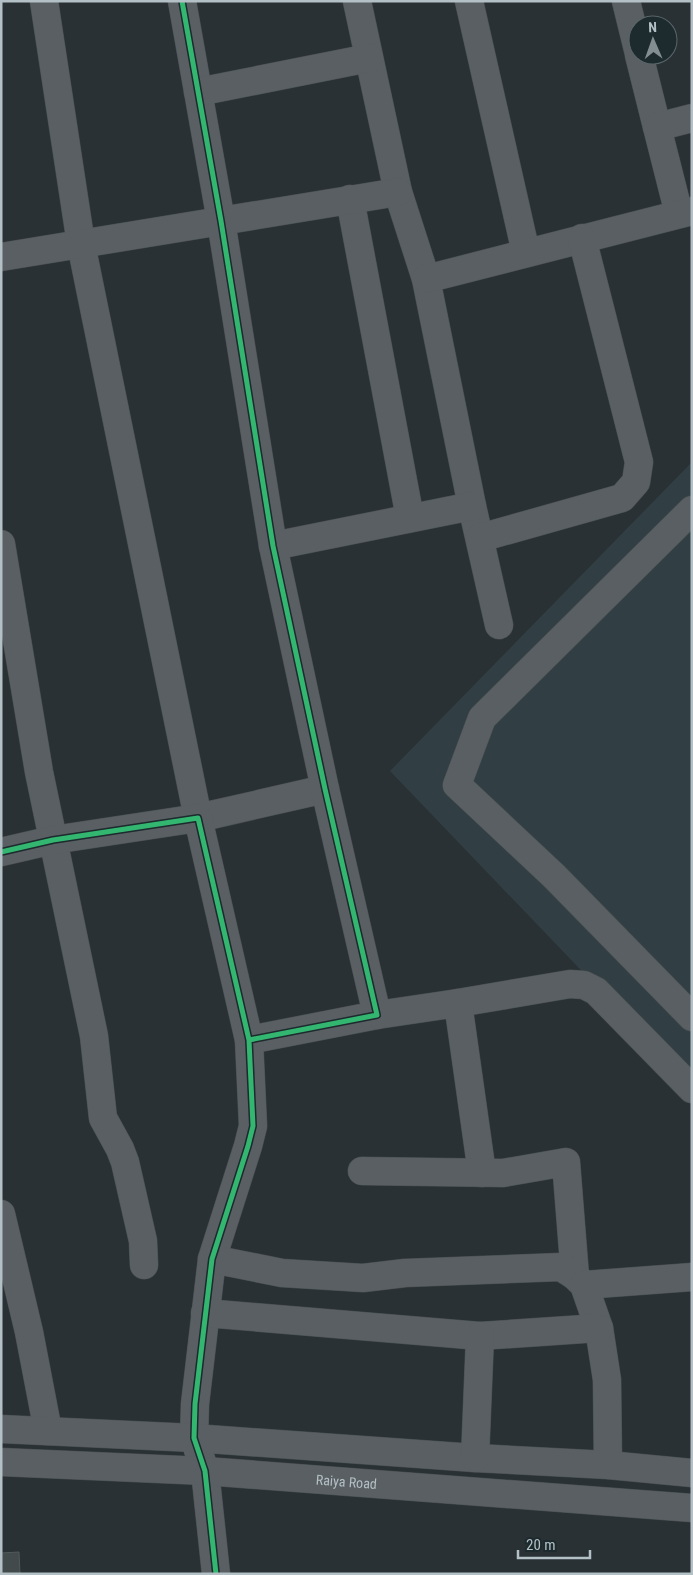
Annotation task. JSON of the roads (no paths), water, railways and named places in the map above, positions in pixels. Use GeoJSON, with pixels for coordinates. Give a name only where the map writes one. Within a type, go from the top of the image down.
{"type":"FeatureCollection","features":[{"type":"Feature","properties":{"kind":"street"},"geometry":{"type":"LineString","coordinates":[[44,1],[82,244],[198,818],[249,1040],[252,1126],[248,1146],[212,1259],[195,1404],[194,1438],[204,1471],[216,1574]]}},
{"type":"Feature","properties":{"kind":"street"},"geometry":{"type":"LineString","coordinates":[[182,1],[221,221],[273,546],[325,789],[377,1015]]}},
{"type":"Feature","properties":{"kind":"street"},"geometry":{"type":"LineString","coordinates":[[357,1],[398,192],[426,279],[472,506],[499,625]]}},
{"type":"Feature","properties":{"kind":"street"},"geometry":{"type":"LineString","coordinates":[[468,1],[526,253]]}},
{"type":"Feature","properties":{"kind":"street"},"geometry":{"type":"LineString","coordinates":[[626,1],[629,15]]}},
{"type":"Feature","properties":{"kind":"street"},"geometry":{"type":"LineString","coordinates":[[198,92],[369,58]]}},
{"type":"Feature","properties":{"kind":"street"},"geometry":{"type":"LineString","coordinates":[[426,279],[685,213],[657,127],[642,65]]}},
{"type":"Feature","properties":{"kind":"street"},"geometry":{"type":"LineString","coordinates":[[657,127],[692,118]]}},
{"type":"Feature","properties":{"kind":"street"},"geometry":{"type":"LineString","coordinates":[[1,257],[398,192]]}},
{"type":"Feature","properties":{"kind":"street"},"geometry":{"type":"LineString","coordinates":[[350,199],[410,518]]}},
{"type":"Feature","properties":{"kind":"street"},"geometry":{"type":"LineString","coordinates":[[480,538],[622,498],[636,482],[639,462],[582,238]]}},
{"type":"Feature","properties":{"kind":"street"},"geometry":{"type":"LineString","coordinates":[[273,546],[472,506]]}},
{"type":"Feature","properties":{"kind":"street"},"geometry":{"type":"LineString","coordinates":[[692,510],[482,718],[457,785],[554,876],[692,1017]]}},
{"type":"Feature","properties":{"kind":"street"},"geometry":{"type":"LineString","coordinates":[[1,544],[39,772],[94,1036],[103,1118],[125,1162],[143,1241],[144,1265]]}},
{"type":"Feature","properties":{"kind":"street"},"geometry":{"type":"LineString","coordinates":[[1,852],[53,840],[198,818],[325,789]]}},
{"type":"Feature","properties":{"kind":"street"},"geometry":{"type":"LineString","coordinates":[[249,1040],[377,1015],[458,1004],[570,984],[584,985],[596,991],[692,1089]]}},
{"type":"Feature","properties":{"kind":"street"},"geometry":{"type":"LineString","coordinates":[[458,1004],[482,1173]]}},
{"type":"Feature","properties":{"kind":"street"},"geometry":{"type":"LineString","coordinates":[[362,1171],[503,1173],[566,1162],[580,1281],[599,1328],[606,1380],[608,1465]]}},
{"type":"Feature","properties":{"kind":"street"},"geometry":{"type":"LineString","coordinates":[[1,1214],[29,1332],[48,1431]]}},
{"type":"Feature","properties":{"kind":"street"},"geometry":{"type":"LineString","coordinates":[[212,1259],[282,1273],[363,1278],[405,1273],[544,1267],[561,1267],[580,1281],[692,1277]]}},
{"type":"Feature","properties":{"kind":"street"},"geometry":{"type":"LineString","coordinates":[[205,1313],[480,1336],[599,1328]]}},
{"type":"Feature","properties":{"kind":"street"},"geometry":{"type":"LineString","coordinates":[[474,1458],[480,1336]]}},
{"type":"Feature","properties":{"kind":"street"},"geometry":{"type":"LineString","coordinates":[[1,1429],[194,1438],[474,1458],[608,1465],[692,1473]]}},
{"type":"Feature","properties":{"kind":"street","name":"Raiya Road"},"geometry":{"type":"LineString","coordinates":[[1,1462],[204,1471],[691,1508]]}},
{"type":"Feature","properties":{"kind":"street"},"geometry":{"type":"LineString","coordinates":[[692,1502],[692,1523]]}}]}
